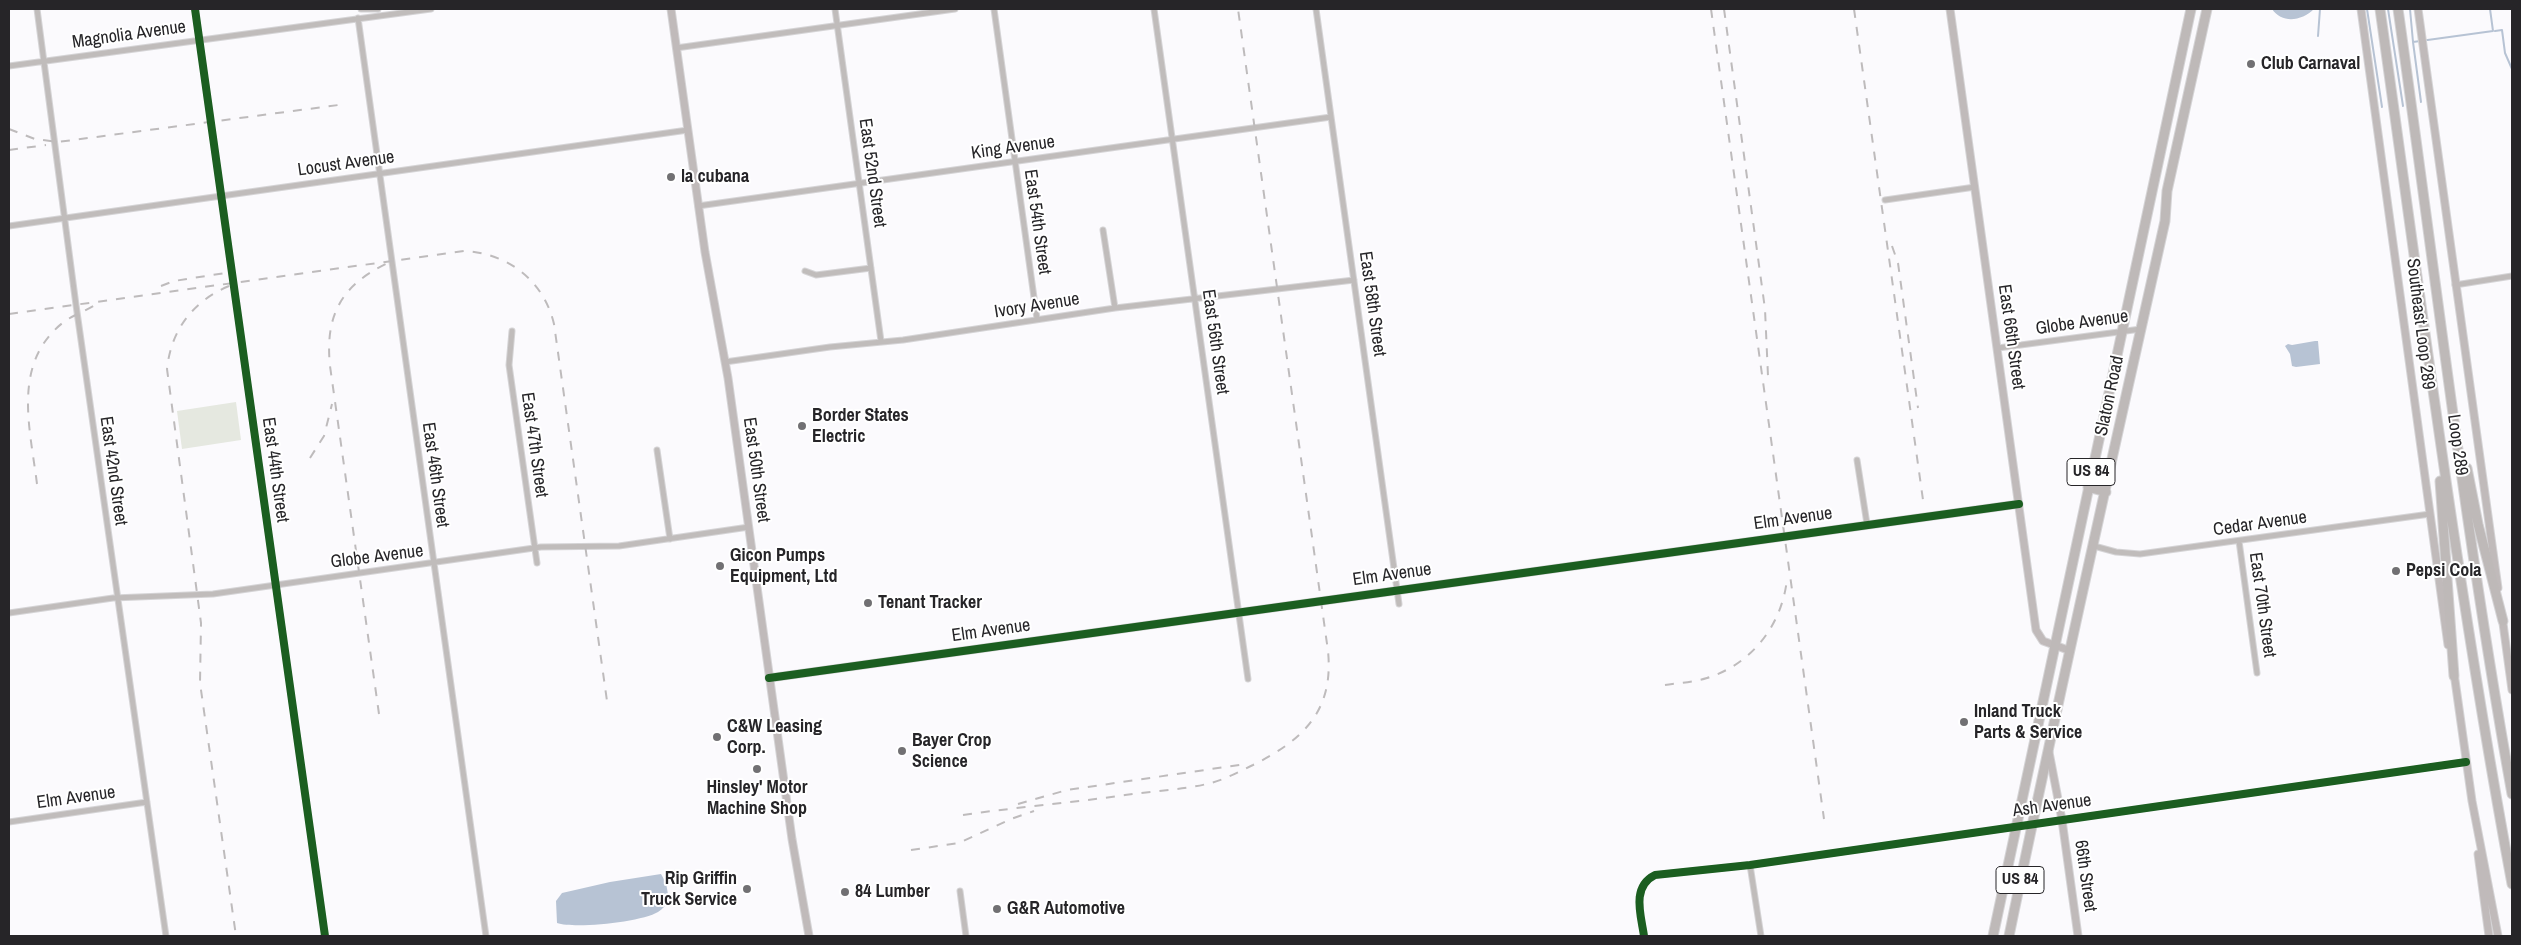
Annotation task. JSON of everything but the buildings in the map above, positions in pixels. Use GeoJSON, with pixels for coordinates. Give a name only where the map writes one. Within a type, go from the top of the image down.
{"type":"FeatureCollection","features":[{"type":"Feature","properties":{"kind":"highway","name":"Slaton Road"},"geometry":{"type":"LineString","coordinates":[[1993,936],[2191,9]]}},
{"type":"Feature","properties":{"kind":"highway","name":"Slaton Road"},"geometry":{"type":"LineString","coordinates":[[2009,936],[2068,650],[2094,546],[2165,221],[2168,191],[2207,9]]}},
{"type":"Feature","properties":{"kind":"highway"},"geometry":{"type":"LineString","coordinates":[[2374,9],[2400,151]]}},
{"type":"Feature","properties":{"kind":"highway","name":"Loop 289"},"geometry":{"type":"LineString","coordinates":[[2380,9],[2433,391],[2478,691],[2512,884]]}},
{"type":"Feature","properties":{"kind":"highway","name":"Loop 289"},"geometry":{"type":"LineString","coordinates":[[2398,9],[2454,422],[2512,794]]}},
{"type":"Feature","properties":{"kind":"highway"},"geometry":{"type":"LineString","coordinates":[[2404,9],[2408,59],[2417,122],[2416,148]]}},
{"type":"Feature","properties":{"kind":"highway"},"geometry":{"type":"LineString","coordinates":[[2433,391],[2454,676]]}},
{"type":"Feature","properties":{"kind":"highway"},"geometry":{"type":"LineString","coordinates":[[2454,422],[2461,441],[2478,524],[2503,621]]}},
{"type":"Feature","properties":{"kind":"highway"},"geometry":{"type":"LineString","coordinates":[[2088,487],[2106,492]]}},
{"type":"Feature","properties":{"kind":"main road","name":"East 50th Street"},"geometry":{"type":"LineString","coordinates":[[671,9],[698,206],[725,362],[792,839],[809,936]]}},
{"type":"Feature","properties":{"kind":"main road","name":"East 66th Street"},"geometry":{"type":"LineString","coordinates":[[1950,9],[2036,630],[2040,638],[2068,650]]}},
{"type":"Feature","properties":{"kind":"main road","name":"Southeast Loop 289"},"geometry":{"type":"LineString","coordinates":[[2361,9],[2430,514],[2472,801]]}},
{"type":"Feature","properties":{"kind":"main road"},"geometry":{"type":"LineString","coordinates":[[2418,9],[2512,690]]}},
{"type":"Feature","properties":{"kind":"main road","name":"Elm Avenue"},"geometry":{"type":"LineString","coordinates":[[770,678],[2019,504]]}},
{"type":"Feature","properties":{"kind":"main road"},"geometry":{"type":"LineString","coordinates":[[2048,747],[2062,820]]}},
{"type":"Feature","properties":{"kind":"main road"},"geometry":{"type":"LineString","coordinates":[[2472,801],[2489,936]]}},
{"type":"Feature","properties":{"kind":"main road"},"geometry":{"type":"LineString","coordinates":[[2472,801],[2498,936]]}},
{"type":"Feature","properties":{"kind":"main road","name":"66th Street"},"geometry":{"type":"LineString","coordinates":[[2062,820],[2078,936]]}},
{"type":"Feature","properties":{"kind":"street","name":"East 42nd Street"},"geometry":{"type":"LineString","coordinates":[[37,9],[166,936]]}},
{"type":"Feature","properties":{"kind":"street","name":"East 44th Street"},"geometry":{"type":"LineString","coordinates":[[195,9],[325,936]]}},
{"type":"Feature","properties":{"kind":"street"},"geometry":{"type":"LineString","coordinates":[[361,9],[378,9]]}},
{"type":"Feature","properties":{"kind":"street","name":"Magnolia Avenue"},"geometry":{"type":"LineString","coordinates":[[9,66],[431,9]]}},
{"type":"Feature","properties":{"kind":"street","name":"East 52nd Street"},"geometry":{"type":"LineString","coordinates":[[835,9],[881,340]]}},
{"type":"Feature","properties":{"kind":"street"},"geometry":{"type":"LineString","coordinates":[[676,48],[955,9]]}},
{"type":"Feature","properties":{"kind":"street","name":"East 54th Street"},"geometry":{"type":"LineString","coordinates":[[994,9],[1037,319]]}},
{"type":"Feature","properties":{"kind":"street","name":"East 56th Street"},"geometry":{"type":"LineString","coordinates":[[1154,9],[1248,679]]}},
{"type":"Feature","properties":{"kind":"street","name":"East 58th Street"},"geometry":{"type":"LineString","coordinates":[[1316,9],[1399,604]]}},
{"type":"Feature","properties":{"kind":"street","name":"East 46th Street"},"geometry":{"type":"LineString","coordinates":[[358,18],[378,174],[486,936]]}},
{"type":"Feature","properties":{"kind":"street","name":"King Avenue"},"geometry":{"type":"LineString","coordinates":[[698,206],[1331,117]]}},
{"type":"Feature","properties":{"kind":"street","name":"Locust Avenue"},"geometry":{"type":"LineString","coordinates":[[9,226],[688,130]]}},
{"type":"Feature","properties":{"kind":"street"},"geometry":{"type":"LineString","coordinates":[[1885,200],[1975,187]]}},
{"type":"Feature","properties":{"kind":"street"},"geometry":{"type":"LineString","coordinates":[[1103,230],[1115,308]]}},
{"type":"Feature","properties":{"kind":"street"},"geometry":{"type":"LineString","coordinates":[[804,271],[816,275],[871,268]]}},
{"type":"Feature","properties":{"kind":"street"},"geometry":{"type":"LineString","coordinates":[[2455,285],[2512,276]]}},
{"type":"Feature","properties":{"kind":"street","name":"Ivory Avenue"},"geometry":{"type":"LineString","coordinates":[[725,362],[881,340],[903,340],[1115,308],[1354,280]]}},
{"type":"Feature","properties":{"kind":"street","name":"Globe Avenue"},"geometry":{"type":"LineString","coordinates":[[1998,348],[2141,329]]}},
{"type":"Feature","properties":{"kind":"street","name":"East 47th Street"},"geometry":{"type":"LineString","coordinates":[[512,331],[509,365],[537,562]]}},
{"type":"Feature","properties":{"kind":"street"},"geometry":{"type":"LineString","coordinates":[[657,450],[670,539]]}},
{"type":"Feature","properties":{"kind":"street"},"geometry":{"type":"LineString","coordinates":[[1857,460],[1867,524]]}},
{"type":"Feature","properties":{"kind":"street","name":"Cedar Avenue"},"geometry":{"type":"LineString","coordinates":[[2094,546],[2116,552],[2140,554],[2430,514]]}},
{"type":"Feature","properties":{"kind":"street","name":"Globe Avenue"},"geometry":{"type":"LineString","coordinates":[[9,613],[118,597],[197,596],[535,548],[602,547],[749,527]]}},
{"type":"Feature","properties":{"kind":"street","name":"East 70th Street"},"geometry":{"type":"LineString","coordinates":[[2239,541],[2257,673]]}},
{"type":"Feature","properties":{"kind":"street","name":"Ash Avenue"},"geometry":{"type":"LineString","coordinates":[[1644,936],[1639,900],[1643,883],[1655,875],[1750,865],[2466,762]]}},
{"type":"Feature","properties":{"kind":"street","name":"Elm Avenue"},"geometry":{"type":"LineString","coordinates":[[9,822],[147,802]]}},
{"type":"Feature","properties":{"kind":"street"},"geometry":{"type":"LineString","coordinates":[[1750,865],[1761,936]]}},
{"type":"Feature","properties":{"kind":"street"},"geometry":{"type":"LineString","coordinates":[[960,891],[966,936]]}},
{"type":"Feature","properties":{"kind":"shaded area"},"geometry":{"type":"Polygon","coordinates":[[[236,402],[241,440],[182,449],[177,411],[236,402]]]}},
{"type":"Feature","properties":{"kind":"water"},"geometry":{"type":"Polygon","coordinates":[[[2272,9],[2314,9],[2304,16],[2287,19],[2276,14],[2272,9]]]}},
{"type":"Feature","properties":{"kind":"water"},"geometry":{"type":"Polygon","coordinates":[[[2318,341],[2320,364],[2292,366],[2290,354],[2285,346],[2318,341]]]}},
{"type":"Feature","properties":{"kind":"water"},"geometry":{"type":"Polygon","coordinates":[[[661,874],[666,883],[669,900],[664,907],[650,916],[608,924],[566,925],[557,923],[556,901],[562,893],[610,882],[661,874]]]}},
{"type":"Feature","properties":{"kind":"waterway"},"geometry":{"type":"LineString","coordinates":[[2318,36],[2320,9]]}},
{"type":"Feature","properties":{"kind":"waterway"},"geometry":{"type":"LineString","coordinates":[[2367,9],[2382,107]]}},
{"type":"Feature","properties":{"kind":"waterway"},"geometry":{"type":"LineString","coordinates":[[2388,9],[2403,106]]}},
{"type":"Feature","properties":{"kind":"waterway"},"geometry":{"type":"LineString","coordinates":[[2410,9],[2413,42],[2493,31],[2490,9]]}},
{"type":"Feature","properties":{"kind":"waterway"},"geometry":{"type":"LineString","coordinates":[[2495,31],[2502,30],[2505,53],[2512,69]]}},
{"type":"Feature","properties":{"kind":"waterway"},"geometry":{"type":"LineString","coordinates":[[2413,42],[2421,102]]}},
{"type":"Feature","properties":{"kind":"railway"},"geometry":{"type":"LineString","coordinates":[[963,815],[1179,789],[1217,781],[1253,765],[1287,745],[1312,721],[1326,691],[1329,672],[1328,651],[1238,9]]}},
{"type":"Feature","properties":{"kind":"railway"},"geometry":{"type":"LineString","coordinates":[[1711,9],[1824,819]]}},
{"type":"Feature","properties":{"kind":"railway"},"geometry":{"type":"LineString","coordinates":[[1724,9],[1765,309],[1768,376]]}},
{"type":"Feature","properties":{"kind":"railway"},"geometry":{"type":"LineString","coordinates":[[1854,9],[1924,507]]}},
{"type":"Feature","properties":{"kind":"railway"},"geometry":{"type":"LineString","coordinates":[[9,129],[35,139],[58,142],[346,104]]}},
{"type":"Feature","properties":{"kind":"railway"},"geometry":{"type":"LineString","coordinates":[[9,150],[46,145]]}},
{"type":"Feature","properties":{"kind":"railway"},"geometry":{"type":"LineString","coordinates":[[1892,246],[1898,263],[1918,408]]}},
{"type":"Feature","properties":{"kind":"railway"},"geometry":{"type":"LineString","coordinates":[[9,314],[464,251],[495,257],[522,272],[542,295],[554,324],[607,701]]}},
{"type":"Feature","properties":{"kind":"railway"},"geometry":{"type":"LineString","coordinates":[[379,714],[329,348],[333,318],[347,293],[357,282],[386,264]]}},
{"type":"Feature","properties":{"kind":"railway"},"geometry":{"type":"LineString","coordinates":[[161,286],[174,281],[225,273]]}},
{"type":"Feature","properties":{"kind":"railway"},"geometry":{"type":"LineString","coordinates":[[229,286],[205,300],[186,318],[173,342],[167,369],[201,623],[200,683],[236,936]]}},
{"type":"Feature","properties":{"kind":"railway"},"geometry":{"type":"LineString","coordinates":[[37,484],[28,397],[31,376],[37,356],[48,337],[65,321],[95,305]]}},
{"type":"Feature","properties":{"kind":"railway"},"geometry":{"type":"LineString","coordinates":[[310,458],[324,436],[332,404]]}},
{"type":"Feature","properties":{"kind":"railway"},"geometry":{"type":"LineString","coordinates":[[1665,685],[1707,678],[1723,672],[1751,653],[1771,627],[1779,612],[1787,579]]}},
{"type":"Feature","properties":{"kind":"railway"},"geometry":{"type":"LineString","coordinates":[[1018,804],[1067,790],[1246,764]]}},
{"type":"Feature","properties":{"kind":"railway"},"geometry":{"type":"LineString","coordinates":[[911,850],[959,843],[1011,819],[1034,811]]}},
{"type":"Feature","properties":{"kind":"cycle path"},"geometry":{"type":"LineString","coordinates":[[195,9],[325,936]]}},
{"type":"Feature","properties":{"kind":"cycle path"},"geometry":{"type":"LineString","coordinates":[[769,678],[2019,504]]}},
{"type":"Feature","properties":{"kind":"cycle path"},"geometry":{"type":"LineString","coordinates":[[1644,936],[1639,902],[1640,894],[1648,880],[1655,875],[1750,865],[2466,762]]}},
{"type":"Feature","properties":{"kind":"place","name":"Club Carnaval"},"geometry":{"type":"Point","coordinates":[2251,64]}},
{"type":"Feature","properties":{"kind":"place","name":"la cubana"},"geometry":{"type":"Point","coordinates":[671,177]}},
{"type":"Feature","properties":{"kind":"place","name":"Border States Electric"},"geometry":{"type":"Point","coordinates":[802,426]}},
{"type":"Feature","properties":{"kind":"place","name":"Gicon Pumps Equipment, Ltd"},"geometry":{"type":"Point","coordinates":[720,566]}},
{"type":"Feature","properties":{"kind":"place","name":"Pepsi Cola"},"geometry":{"type":"Point","coordinates":[2396,571]}},
{"type":"Feature","properties":{"kind":"place","name":"Tenant Tracker"},"geometry":{"type":"Point","coordinates":[868,603]}},
{"type":"Feature","properties":{"kind":"place","name":"Inland Truck Parts & Service"},"geometry":{"type":"Point","coordinates":[1964,722]}},
{"type":"Feature","properties":{"kind":"place","name":"C&W Leasing Corp."},"geometry":{"type":"Point","coordinates":[717,737]}},
{"type":"Feature","properties":{"kind":"place","name":"Bayer Crop Science"},"geometry":{"type":"Point","coordinates":[902,751]}},
{"type":"Feature","properties":{"kind":"place","name":"Hinsley' Motor Machine Shop"},"geometry":{"type":"Point","coordinates":[757,769]}},
{"type":"Feature","properties":{"kind":"place","name":"Rip Griffin Truck Service"},"geometry":{"type":"Point","coordinates":[747,889]}},
{"type":"Feature","properties":{"kind":"place","name":"84 Lumber"},"geometry":{"type":"Point","coordinates":[845,892]}},
{"type":"Feature","properties":{"kind":"place","name":"G&R Automotive"},"geometry":{"type":"Point","coordinates":[997,909]}}]}
